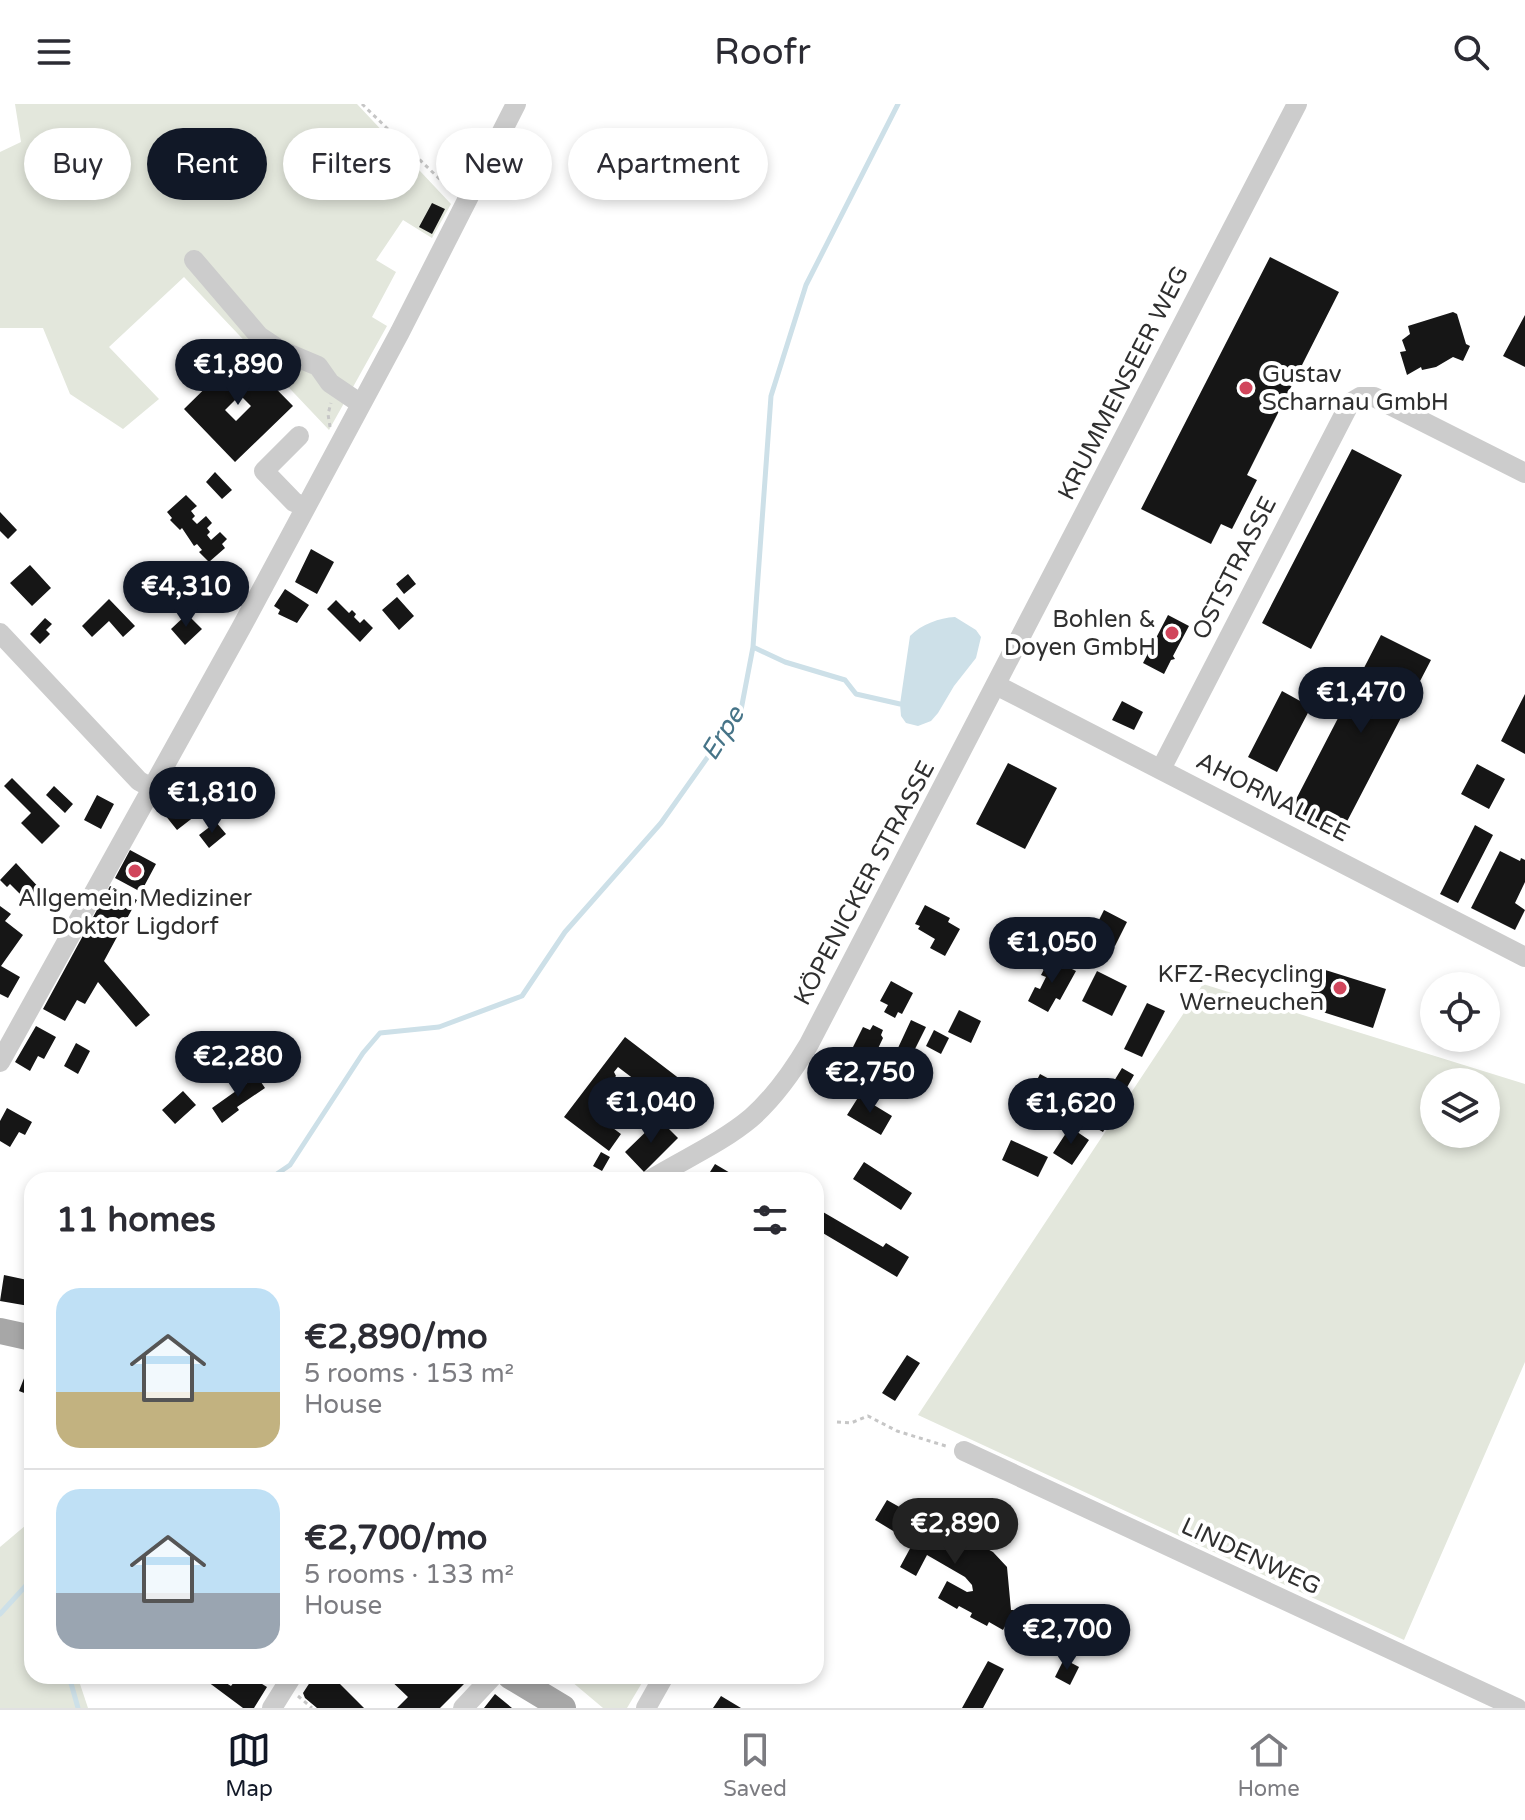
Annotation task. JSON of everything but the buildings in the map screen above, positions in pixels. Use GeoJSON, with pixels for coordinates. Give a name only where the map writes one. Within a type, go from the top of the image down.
{"type":"FeatureCollection","features":[{"type":"Feature","properties":{"kind":"main road"},"geometry":{"type":"LineString","coordinates":[[0,1331],[24,1336]]}},
{"type":"Feature","properties":{"kind":"main road"},"geometry":{"type":"LineString","coordinates":[[523,1684],[563,1708]]}},
{"type":"Feature","properties":{"kind":"street"},"geometry":{"type":"LineString","coordinates":[[0,1062],[400,332],[516,104]]}},
{"type":"Feature","properties":{"kind":"street","name":"KRUMMENSEER WEG"},"geometry":{"type":"LineString","coordinates":[[996,685],[1297,104]]}},
{"type":"Feature","properties":{"kind":"street"},"geometry":{"type":"LineString","coordinates":[[194,260],[259,336],[280,350],[318,366],[339,389],[361,404]]}},
{"type":"Feature","properties":{"kind":"street","name":"OSTSTRASSE"},"geometry":{"type":"LineString","coordinates":[[1161,769],[1350,403],[1360,397],[1374,397],[1525,473]]}},
{"type":"Feature","properties":{"kind":"street"},"geometry":{"type":"LineString","coordinates":[[299,436],[264,471],[294,502],[305,507]]}},
{"type":"Feature","properties":{"kind":"street"},"geometry":{"type":"LineString","coordinates":[[0,633],[139,781],[152,788]]}},
{"type":"Feature","properties":{"kind":"street","name":"AHORNALLEE"},"geometry":{"type":"LineString","coordinates":[[996,685],[1525,957]]}},
{"type":"Feature","properties":{"kind":"street","name":"KÖPENICKER STRASSE"},"geometry":{"type":"LineString","coordinates":[[663,1172],[742,1125],[768,1102],[787,1078],[809,1044],[996,685]]}},
{"type":"Feature","properties":{"kind":"street","name":"LINDENWEG"},"geometry":{"type":"LineString","coordinates":[[964,1451],[1517,1708]]}},
{"type":"Feature","properties":{"kind":"street"},"geometry":{"type":"LineString","coordinates":[[272,1708],[287,1684]]}},
{"type":"Feature","properties":{"kind":"street"},"geometry":{"type":"LineString","coordinates":[[463,1708],[486,1684]]}},
{"type":"Feature","properties":{"kind":"street"},"geometry":{"type":"LineString","coordinates":[[646,1708],[660,1684]]}},
{"type":"Feature","properties":{"kind":"path"},"geometry":{"type":"LineString","coordinates":[[362,104],[434,176],[465,201]]}},
{"type":"Feature","properties":{"kind":"path"},"geometry":{"type":"LineString","coordinates":[[339,389],[328,414],[331,434],[339,444]]}},
{"type":"Feature","properties":{"kind":"path"},"geometry":{"type":"LineString","coordinates":[[837,1422],[851,1423],[868,1416],[897,1431],[964,1451]]}},
{"type":"Feature","properties":{"kind":"shaded area"},"geometry":{"type":"Polygon","coordinates":[[[15,104],[357,104],[380,128],[283,128],[283,200],[420,200],[420,171],[436,188],[436,200],[447,200],[451,204],[432,238],[403,220],[376,260],[396,272],[372,317],[387,326],[329,430],[184,277],[109,347],[159,399],[123,429],[70,394],[43,328],[0,328],[0,152],[21,142],[15,104]]]}},
{"type":"Feature","properties":{"kind":"shaded area"},"geometry":{"type":"Polygon","coordinates":[[[955,617],[976,630],[981,637],[976,658],[931,721],[918,726],[906,723],[901,716],[900,704],[910,636],[931,622],[955,617]]]}},
{"type":"Feature","properties":{"kind":"shaded area"},"geometry":{"type":"Polygon","coordinates":[[[1203,984],[1473,1068],[1420,1068],[1420,1148],[1500,1148],[1500,1076],[1525,1084],[1525,1362],[1404,1640],[918,1415],[1203,984]]]}},
{"type":"Feature","properties":{"kind":"shaded area"},"geometry":{"type":"Polygon","coordinates":[[[24,1527],[24,1684],[80,1684],[88,1708],[0,1708],[0,1547],[24,1527]]]}},
{"type":"Feature","properties":{"kind":"shaded area"},"geometry":{"type":"Polygon","coordinates":[[[574,1684],[641,1684],[627,1708],[603,1708],[574,1684]]]}},
{"type":"Feature","properties":{"kind":"waterway","name":"Erpe"},"geometry":{"type":"LineString","coordinates":[[280,1172],[290,1165],[363,1053],[380,1033],[439,1027],[522,996],[565,932],[661,823],[741,710],[753,647],[771,396],[806,285],[898,104]]}},
{"type":"Feature","properties":{"kind":"waterway"},"geometry":{"type":"LineString","coordinates":[[753,647],[785,662],[845,680],[856,694],[900,704]]}},
{"type":"Feature","properties":{"kind":"waterway","name":"Erpe"},"geometry":{"type":"LineString","coordinates":[[0,1614],[24,1588]]}},
{"type":"Feature","properties":{"kind":"waterway"},"geometry":{"type":"LineString","coordinates":[[71,1684],[78,1708]]}},
{"type":"Feature","properties":{"kind":"place","name":"Gustav Scharnau GmbH"},"geometry":{"type":"Point","coordinates":[1246,388]}},
{"type":"Feature","properties":{"kind":"place","name":"Bohlen & Doyen GmbH"},"geometry":{"type":"Point","coordinates":[1172,633]}},
{"type":"Feature","properties":{"kind":"place","name":"Allgemein Mediziner Doktor Ligdorf"},"geometry":{"type":"Point","coordinates":[135,871]}},
{"type":"Feature","properties":{"kind":"place","name":"KFZ-Recycling Werneuchen"},"geometry":{"type":"Point","coordinates":[1340,988]}}]}
